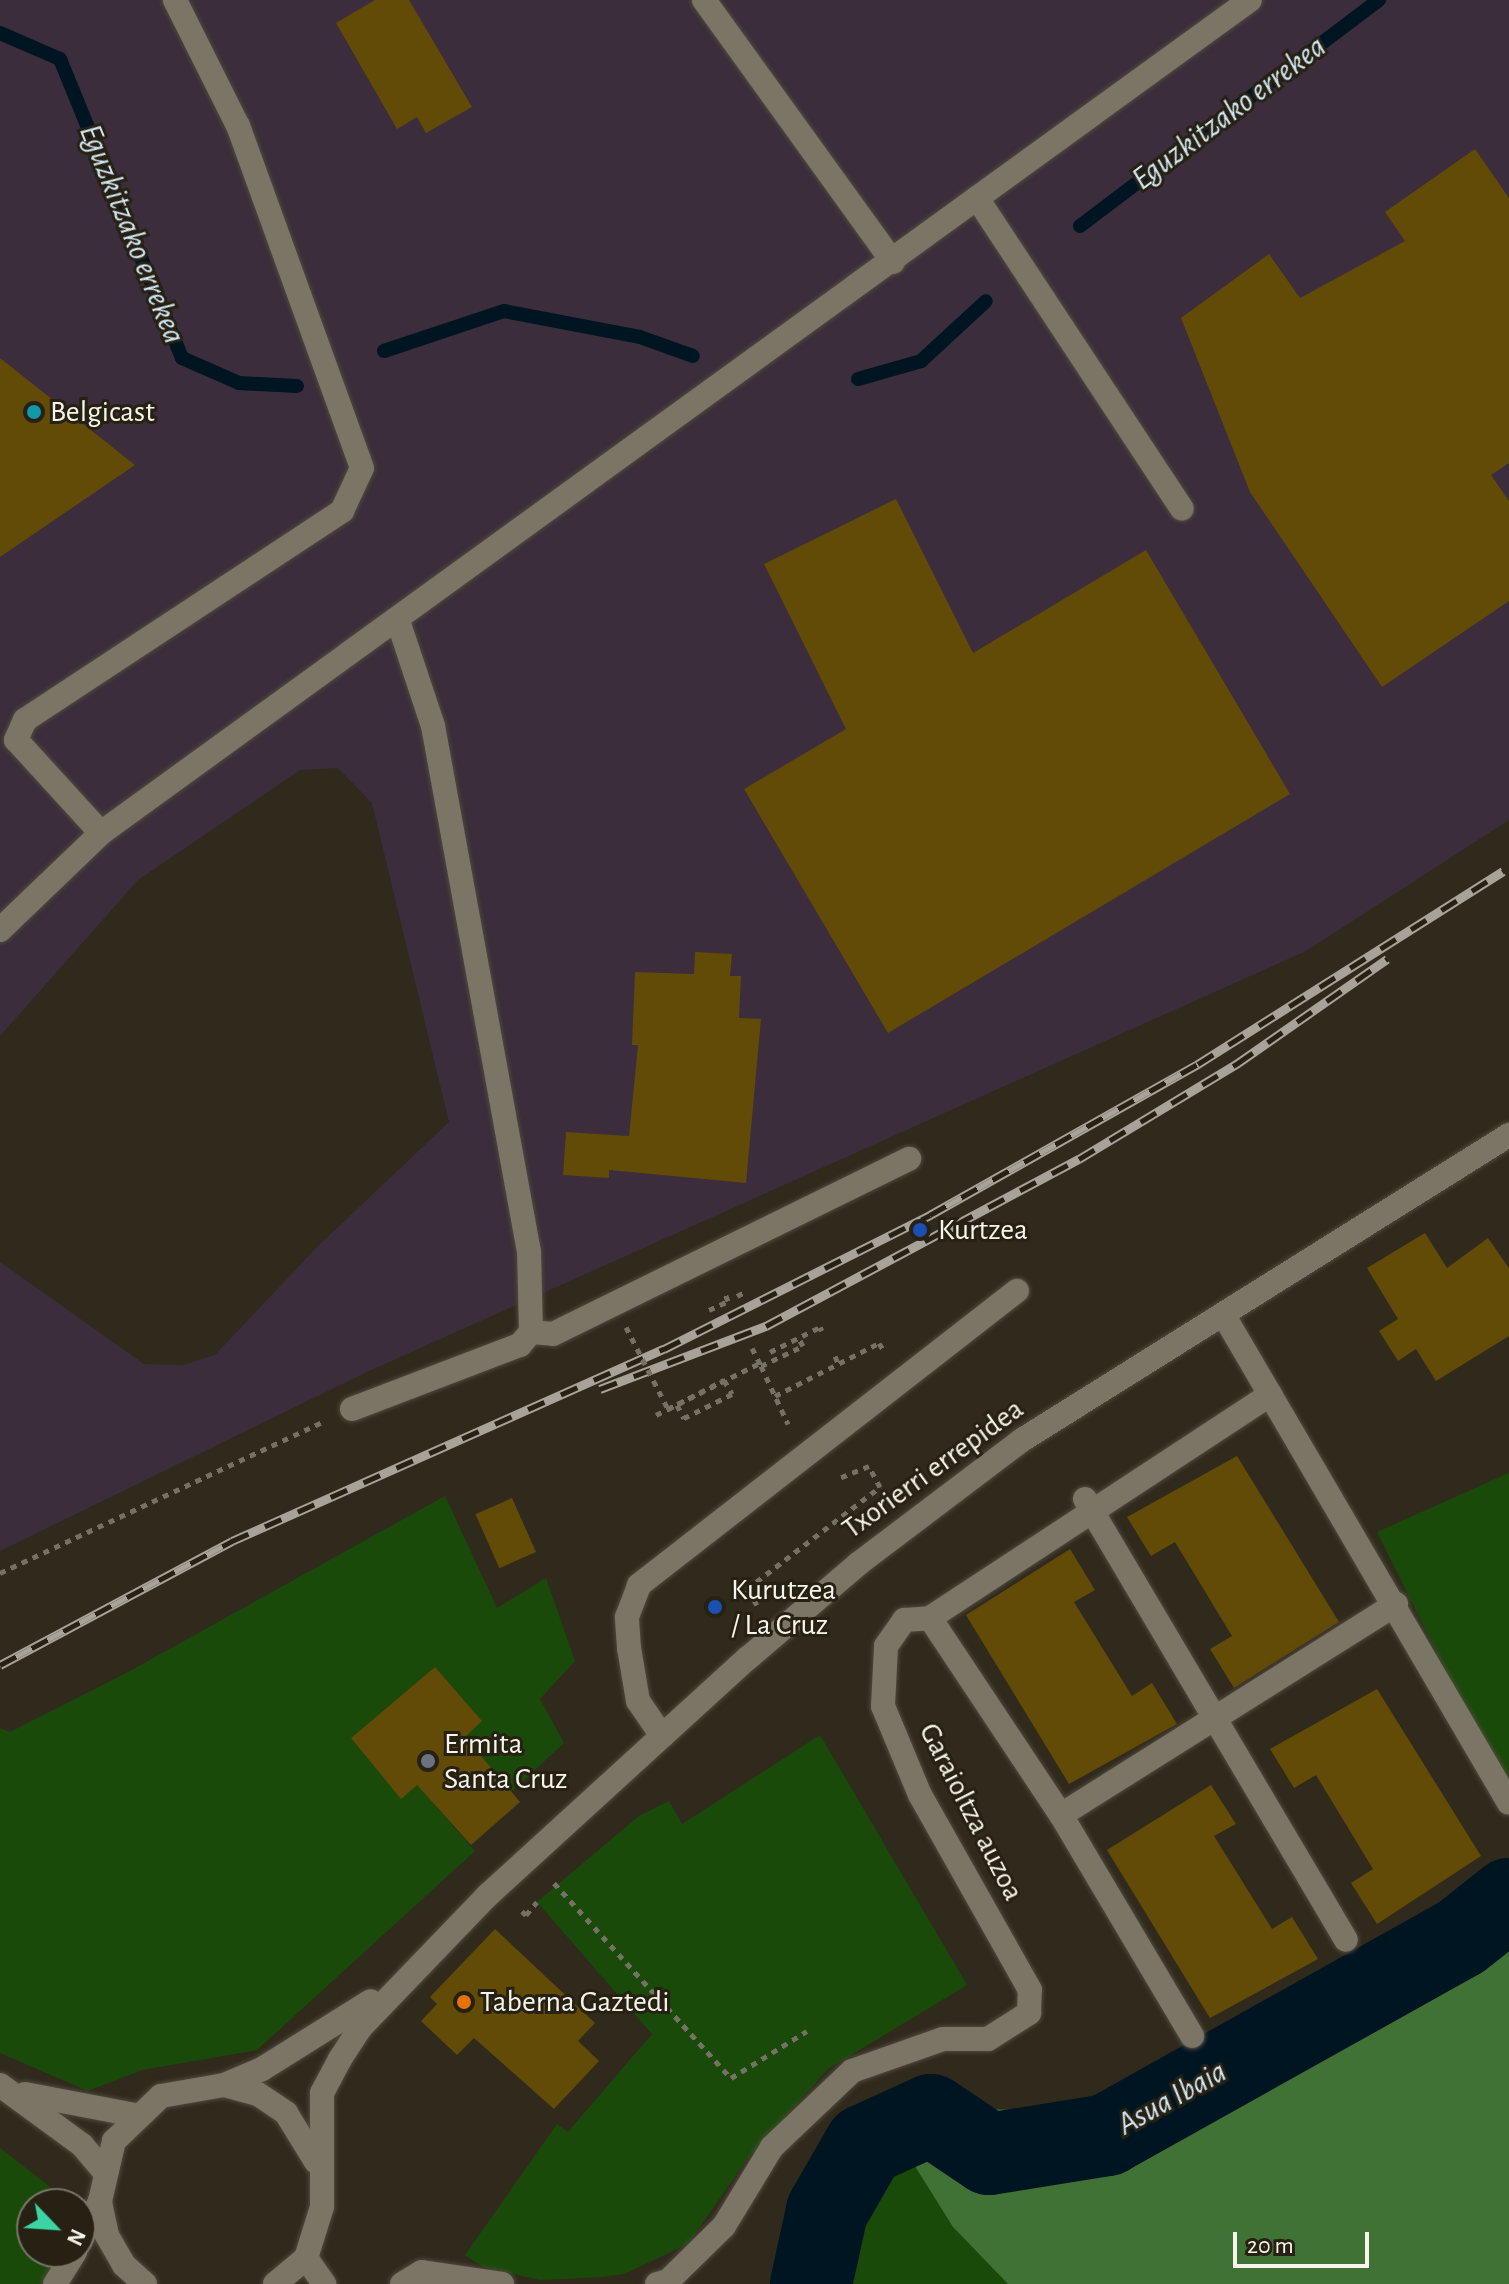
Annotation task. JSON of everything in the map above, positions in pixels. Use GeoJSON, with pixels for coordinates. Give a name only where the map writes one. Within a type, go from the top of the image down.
{"type":"FeatureCollection","features":[{"type":"Feature","properties":{"kind":"street"},"geometry":{"type":"LineString","coordinates":[[101,833],[16,740],[25,720],[342,511],[362,468],[238,126],[175,0]]}},
{"type":"Feature","properties":{"kind":"street"},"geometry":{"type":"LineString","coordinates":[[704,0],[893,262]]}},
{"type":"Feature","properties":{"kind":"street"},"geometry":{"type":"LineString","coordinates":[[0,930],[101,833],[398,621],[1250,0]]}},
{"type":"Feature","properties":{"kind":"street"},"geometry":{"type":"LineString","coordinates":[[977,198],[1182,509]]}},
{"type":"Feature","properties":{"kind":"street"},"geometry":{"type":"LineString","coordinates":[[352,1409],[520,1345],[531,1332],[529,1252],[433,726],[398,621]]}},
{"type":"Feature","properties":{"kind":"street","name":"Txorierri errepidea"},"geometry":{"type":"LineString","coordinates":[[306,2258],[322,2207],[322,2093],[360,2028],[419,1965],[662,1736],[858,1564],[1022,1440],[1509,1135]]}},
{"type":"Feature","properties":{"kind":"street"},"geometry":{"type":"LineString","coordinates":[[531,1332],[553,1334],[909,1159]]}},
{"type":"Feature","properties":{"kind":"street"},"geometry":{"type":"LineString","coordinates":[[662,1736],[638,1701],[629,1648],[627,1617],[639,1585],[1017,1291]]}},
{"type":"Feature","properties":{"kind":"street"},"geometry":{"type":"LineString","coordinates":[[1223,1314],[1396,1604],[1509,1803]]}},
{"type":"Feature","properties":{"kind":"street"},"geometry":{"type":"LineString","coordinates":[[1192,2036],[1061,1815],[930,1618],[1089,1505],[1270,1395]]}},
{"type":"Feature","properties":{"kind":"street"},"geometry":{"type":"LineString","coordinates":[[1089,1505],[1346,1940]]}},
{"type":"Feature","properties":{"kind":"street"},"geometry":{"type":"LineString","coordinates":[[1061,1815],[1396,1604]]}},
{"type":"Feature","properties":{"kind":"street","name":"Garaioltza auzoa"},"geometry":{"type":"LineString","coordinates":[[657,2284],[668,2281],[724,2226],[772,2147],[852,2071],[943,2039],[988,2039],[1029,2013],[1030,1990],[920,1795],[883,1706],[886,1646],[904,1620],[930,1618]]}},
{"type":"Feature","properties":{"kind":"street","name":"Txorierri errepidea"},"geometry":{"type":"LineString","coordinates":[[145,2284],[124,2265],[107,2235],[100,2201],[103,2170],[135,2115],[161,2096],[224,2085],[358,2011],[419,1965]]}},
{"type":"Feature","properties":{"kind":"street","name":"Txorierri errepidea"},"geometry":{"type":"LineString","coordinates":[[224,2085],[258,2094],[286,2113],[308,2140],[320,2172]]}},
{"type":"Feature","properties":{"kind":"street"},"geometry":{"type":"LineString","coordinates":[[2,2086],[135,2115]]}},
{"type":"Feature","properties":{"kind":"street"},"geometry":{"type":"LineString","coordinates":[[2,2086],[82,2145],[103,2170]]}},
{"type":"Feature","properties":{"kind":"street","name":"Txorierri errepidea"},"geometry":{"type":"LineString","coordinates":[[96,2209],[100,2201]]}},
{"type":"Feature","properties":{"kind":"street"},"geometry":{"type":"LineString","coordinates":[[275,2284],[306,2258],[324,2284]]}},
{"type":"Feature","properties":{"kind":"street"},"geometry":{"type":"LineString","coordinates":[[402,2284],[422,2272],[502,2284]]}},
{"type":"Feature","properties":{"kind":"path"},"geometry":{"type":"LineString","coordinates":[[709,1310],[728,1301],[724,1291]]}},
{"type":"Feature","properties":{"kind":"path"},"geometry":{"type":"LineString","coordinates":[[737,1296],[747,1291]]}},
{"type":"Feature","properties":{"kind":"path"},"geometry":{"type":"LineString","coordinates":[[626,1327],[668,1409]]}},
{"type":"Feature","properties":{"kind":"path"},"geometry":{"type":"LineString","coordinates":[[770,1352],[820,1327],[822,1331]]}},
{"type":"Feature","properties":{"kind":"path"},"geometry":{"type":"LineString","coordinates":[[677,1405],[684,1418],[732,1394],[724,1380],[656,1415],[677,1405],[760,1364],[803,1346],[798,1337]]}},
{"type":"Feature","properties":{"kind":"path"},"geometry":{"type":"LineString","coordinates":[[752,1348],[796,1439]]}},
{"type":"Feature","properties":{"kind":"path"},"geometry":{"type":"LineString","coordinates":[[775,1396],[835,1365],[835,1356]]}},
{"type":"Feature","properties":{"kind":"path"},"geometry":{"type":"LineString","coordinates":[[0,1573],[352,1409]]}},
{"type":"Feature","properties":{"kind":"path"},"geometry":{"type":"LineString","coordinates":[[758,1605],[747,1589],[880,1487],[869,1466],[821,1485]]}},
{"type":"Feature","properties":{"kind":"path"},"geometry":{"type":"LineString","coordinates":[[513,1902],[526,1915],[556,1882],[731,2078],[807,2031]]}},
{"type":"Feature","properties":{"kind":"shaded area"},"geometry":{"type":"Polygon","coordinates":[[[0,0],[1509,0],[1509,820],[1306,951],[369,1371],[0,1551],[0,1262],[144,1364],[183,1365],[215,1355],[317,1247],[449,1122],[372,803],[338,768],[300,770],[138,880],[0,1036],[0,0]]]}},
{"type":"Feature","properties":{"kind":"green space"},"geometry":{"type":"Polygon","coordinates":[[[1509,1473],[1509,1798],[1377,1532],[1509,1473]]]}},
{"type":"Feature","properties":{"kind":"green space"},"geometry":{"type":"Polygon","coordinates":[[[445,1496],[497,1608],[546,1578],[575,1661],[540,1699],[564,1743],[511,1792],[465,1737],[481,1720],[435,1667],[351,1738],[417,1785],[475,1851],[257,2050],[142,2070],[88,2091],[0,2053],[0,1728],[10,1732],[130,1671],[445,1496]]]}},
{"type":"Feature","properties":{"kind":"green space"},"geometry":{"type":"Polygon","coordinates":[[[820,1735],[967,1985],[828,2069],[748,2158],[688,2244],[624,2274],[602,2277],[540,2280],[483,2267],[465,2255],[557,2124],[568,2132],[652,2034],[537,1902],[639,1816],[669,1801],[682,1824],[820,1735]]]}},
{"type":"Feature","properties":{"kind":"green space"},"geometry":{"type":"Polygon","coordinates":[[[1509,1884],[1509,1934],[1468,1917],[1509,1884]]]}},
{"type":"Feature","properties":{"kind":"green space"},"geometry":{"type":"Polygon","coordinates":[[[1468,1917],[1509,1934],[1509,2284],[1008,2284],[953,2227],[916,2168],[907,2130],[979,2109],[1021,2110],[1091,2127],[1188,2102],[1468,1917]]]}},
{"type":"Feature","properties":{"kind":"green space"},"geometry":{"type":"Polygon","coordinates":[[[907,2130],[916,2168],[953,2227],[1008,2284],[786,2284],[794,2259],[850,2172],[907,2130]]]}},
{"type":"Feature","properties":{"kind":"green space"},"geometry":{"type":"Polygon","coordinates":[[[0,2148],[49,2186],[16,2188],[16,2268],[56,2268],[58,2284],[0,2284],[0,2148]]]}},
{"type":"Feature","properties":{"kind":"building"},"geometry":{"type":"Polygon","coordinates":[[[375,0],[409,0],[472,107],[426,133],[417,117],[397,129],[336,23],[375,0]]]}},
{"type":"Feature","properties":{"kind":"building"},"geometry":{"type":"Polygon","coordinates":[[[1475,149],[1509,198],[1509,463],[1491,475],[1509,501],[1509,601],[1382,687],[1250,492],[1181,318],[1269,254],[1300,298],[1405,241],[1385,212],[1475,149]]]}},
{"type":"Feature","properties":{"kind":"building","name":"Belgicast"},"geometry":{"type":"Polygon","coordinates":[[[0,358],[135,465],[0,557],[0,358]]]}},
{"type":"Feature","properties":{"kind":"building"},"geometry":{"type":"Polygon","coordinates":[[[896,499],[973,653],[1146,550],[1290,794],[888,1033],[744,789],[846,729],[764,564],[896,499]]]}},
{"type":"Feature","properties":{"kind":"building"},"geometry":{"type":"Polygon","coordinates":[[[695,952],[732,954],[730,976],[741,976],[739,1018],[761,1019],[746,1183],[609,1170],[609,1178],[563,1175],[566,1132],[629,1136],[638,1045],[632,1045],[635,972],[694,974],[695,952]]]}},
{"type":"Feature","properties":{"kind":"building"},"geometry":{"type":"Polygon","coordinates":[[[1425,1233],[1447,1268],[1488,1238],[1509,1268],[1509,1336],[1436,1381],[1416,1349],[1398,1361],[1379,1331],[1398,1319],[1367,1268],[1425,1233]]]}},
{"type":"Feature","properties":{"kind":"building"},"geometry":{"type":"Polygon","coordinates":[[[1237,1456],[1339,1622],[1234,1688],[1210,1649],[1232,1636],[1175,1542],[1151,1556],[1127,1517],[1237,1456]]]}},
{"type":"Feature","properties":{"kind":"building"},"geometry":{"type":"Polygon","coordinates":[[[512,1498],[536,1552],[499,1568],[475,1514],[512,1498]]]}},
{"type":"Feature","properties":{"kind":"building"},"geometry":{"type":"Polygon","coordinates":[[[1070,1549],[1095,1590],[1074,1602],[1132,1696],[1152,1683],[1177,1724],[1069,1784],[966,1615],[1070,1549]]]}},
{"type":"Feature","properties":{"kind":"building","name":"Ermita Santa Cruz"},"geometry":{"type":"Polygon","coordinates":[[[435,1667],[482,1721],[465,1737],[520,1802],[471,1845],[417,1785],[401,1799],[351,1738],[435,1667]]]}},
{"type":"Feature","properties":{"kind":"building"},"geometry":{"type":"Polygon","coordinates":[[[1377,1689],[1481,1856],[1377,1924],[1351,1883],[1373,1869],[1316,1775],[1294,1788],[1270,1749],[1377,1689]]]}},
{"type":"Feature","properties":{"kind":"building"},"geometry":{"type":"Polygon","coordinates":[[[1211,1785],[1236,1824],[1214,1836],[1272,1929],[1292,1917],[1318,1959],[1210,2018],[1107,1850],[1211,1785]]]}},
{"type":"Feature","properties":{"kind":"building"},"geometry":{"type":"Polygon","coordinates":[[[495,1929],[595,2023],[578,2041],[599,2061],[554,2109],[474,2038],[457,2055],[421,2021],[437,2004],[430,1997],[495,1929]]]}},
{"type":"Feature","properties":{"kind":"waterway","name":"Eguzkitzako errekea"},"geometry":{"type":"LineString","coordinates":[[1080,226],[1379,0]]}},
{"type":"Feature","properties":{"kind":"waterway","name":"Eguzkitzako errekea"},"geometry":{"type":"LineString","coordinates":[[0,33],[60,59],[182,358],[239,383],[297,386]]}},
{"type":"Feature","properties":{"kind":"waterway","name":"Eguzkitzako errekea"},"geometry":{"type":"LineString","coordinates":[[858,379],[921,361],[986,301]]}},
{"type":"Feature","properties":{"kind":"waterway","name":"Eguzkitzako errekea"},"geometry":{"type":"LineString","coordinates":[[384,351],[504,311],[640,337],[693,356]]}},
{"type":"Feature","properties":{"kind":"waterway","name":"Asua Ibaia"},"geometry":{"type":"LineString","coordinates":[[811,2284],[827,2211],[865,2145],[931,2115],[989,2154],[1107,2135],[1460,1938],[1509,1899]]}},
{"type":"Feature","properties":{"kind":"railway"},"geometry":{"type":"LineString","coordinates":[[0,1665],[232,1541],[664,1349],[930,1215],[1198,1064],[1503,871]]}},
{"type":"Feature","properties":{"kind":"railway"},"geometry":{"type":"LineString","coordinates":[[600,1389],[766,1326],[1079,1159],[1238,1063],[1387,959]]}},
{"type":"Feature","properties":{"kind":"place","name":"Belgicast"},"geometry":{"type":"Point","coordinates":[34,412]}},
{"type":"Feature","properties":{"kind":"place","name":"Kurtzea"},"geometry":{"type":"Point","coordinates":[920,1230]}},
{"type":"Feature","properties":{"kind":"place","name":"Kurutzea / La Cruz"},"geometry":{"type":"Point","coordinates":[715,1607]}},
{"type":"Feature","properties":{"kind":"place","name":"Ermita Santa Cruz"},"geometry":{"type":"Point","coordinates":[428,1761]}},
{"type":"Feature","properties":{"kind":"place","name":"Taberna Gaztedi"},"geometry":{"type":"Point","coordinates":[464,2002]}}]}
